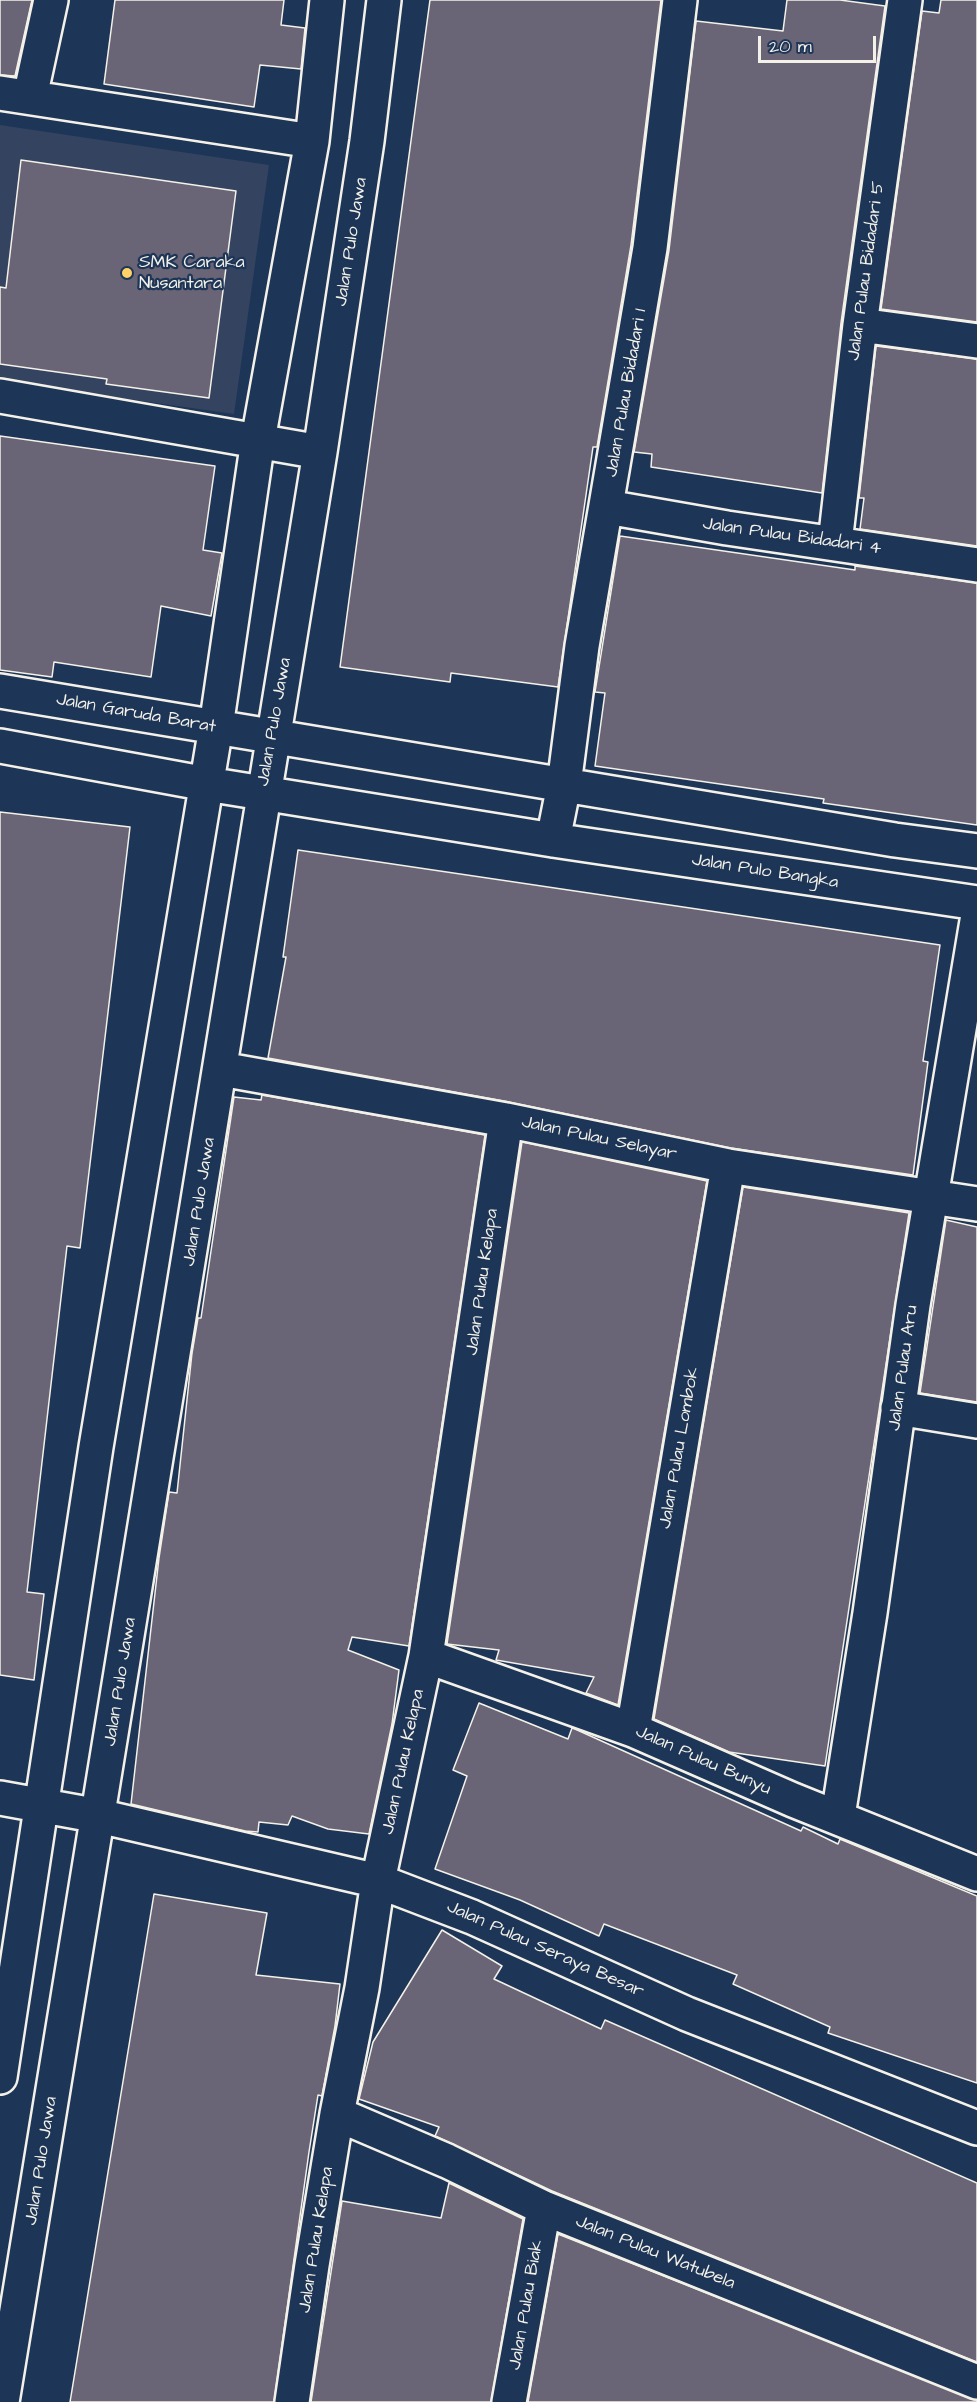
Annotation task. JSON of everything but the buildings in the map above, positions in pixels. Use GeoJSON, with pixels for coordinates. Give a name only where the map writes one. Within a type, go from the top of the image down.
{"type":"FeatureCollection","features":[{"type":"Feature","properties":{"kind":"street"},"geometry":{"type":"LineString","coordinates":[[51,0],[15,95],[312,141]]}},
{"type":"Feature","properties":{"kind":"street"},"geometry":{"type":"LineString","coordinates":[[0,2078],[40,1805],[157,1072],[216,727],[258,440],[312,141],[327,0]]}},
{"type":"Feature","properties":{"kind":"street","name":"Jalan Pulo Jawa"},"geometry":{"type":"LineString","coordinates":[[2,2402],[320,452],[367,141],[384,0]]}},
{"type":"Feature","properties":{"kind":"street","name":"Jalan Pulau Bidadari 5"},"geometry":{"type":"LineString","coordinates":[[836,543],[860,325],[905,0]]}},
{"type":"Feature","properties":{"kind":"street","name":"Jalan Pulau Bidadari 1"},"geometry":{"type":"LineString","coordinates":[[564,785],[582,646],[650,248],[686,1]]}},
{"type":"Feature","properties":{"kind":"street"},"geometry":{"type":"LineString","coordinates":[[860,325],[977,341]]}},
{"type":"Feature","properties":{"kind":"street"},"geometry":{"type":"LineString","coordinates":[[0,396],[320,452]]}},
{"type":"Feature","properties":{"kind":"street","name":"Jalan Pulau Bidadari 4"},"geometry":{"type":"LineString","coordinates":[[607,507],[727,528],[977,565]]}},
{"type":"Feature","properties":{"kind":"street","name":"Jalan Garuda Barat"},"geometry":{"type":"LineString","coordinates":[[0,691],[273,736]]}},
{"type":"Feature","properties":{"kind":"street"},"geometry":{"type":"LineString","coordinates":[[273,736],[977,851]]}},
{"type":"Feature","properties":{"kind":"street"},"geometry":{"type":"LineString","coordinates":[[0,746],[263,793]]}},
{"type":"Feature","properties":{"kind":"street"},"geometry":{"type":"LineString","coordinates":[[553,840],[564,785]]}},
{"type":"Feature","properties":{"kind":"street","name":"Jalan Pulo Bangka"},"geometry":{"type":"LineString","coordinates":[[263,793],[553,840],[977,903]]}},
{"type":"Feature","properties":{"kind":"street","name":"Jalan Pulau Aru"},"geometry":{"type":"LineString","coordinates":[[838,1816],[869,1624],[898,1408],[977,921]]}},
{"type":"Feature","properties":{"kind":"street","name":"Jalan Pulau Selayar"},"geometry":{"type":"LineString","coordinates":[[221,1069],[506,1120],[728,1166],[977,1204]]}},
{"type":"Feature","properties":{"kind":"street","name":"Jalan Pulau Kelapa"},"geometry":{"type":"LineString","coordinates":[[292,2402],[337,2114],[363,1988],[378,1881],[426,1656],[506,1120]]}},
{"type":"Feature","properties":{"kind":"street","name":"Jalan Pulau Lombok"},"geometry":{"type":"LineString","coordinates":[[633,1730],[728,1166]]}},
{"type":"Feature","properties":{"kind":"street"},"geometry":{"type":"LineString","coordinates":[[898,1408],[977,1421]]}},
{"type":"Feature","properties":{"kind":"street","name":"Jalan Pulau Bunyu"},"geometry":{"type":"LineString","coordinates":[[426,1656],[633,1730],[793,1800],[838,1816],[977,1874]]}},
{"type":"Feature","properties":{"kind":"street","name":"Jalan Pulau Seraya Besar"},"geometry":{"type":"LineString","coordinates":[[0,1798],[99,1816],[378,1881],[472,1917],[687,2014],[977,2128]]}},
{"type":"Feature","properties":{"kind":"street","name":"Jalan Pulau Watubela"},"geometry":{"type":"LineString","coordinates":[[337,2114],[447,2161],[544,2208],[977,2382]]}},
{"type":"Feature","properties":{"kind":"street","name":"Jalan Pulau Biak"},"geometry":{"type":"LineString","coordinates":[[510,2402],[544,2208]]}},
{"type":"Feature","properties":{"kind":"shaded area","name":"SMK Caraka Nusantara"},"geometry":{"type":"Polygon","coordinates":[[[0,125],[269,165],[234,414],[0,381],[0,125]]]}},
{"type":"Feature","properties":{"kind":"place","name":"SMK Caraka Nusantara"},"geometry":{"type":"Point","coordinates":[127,273]}}]}
